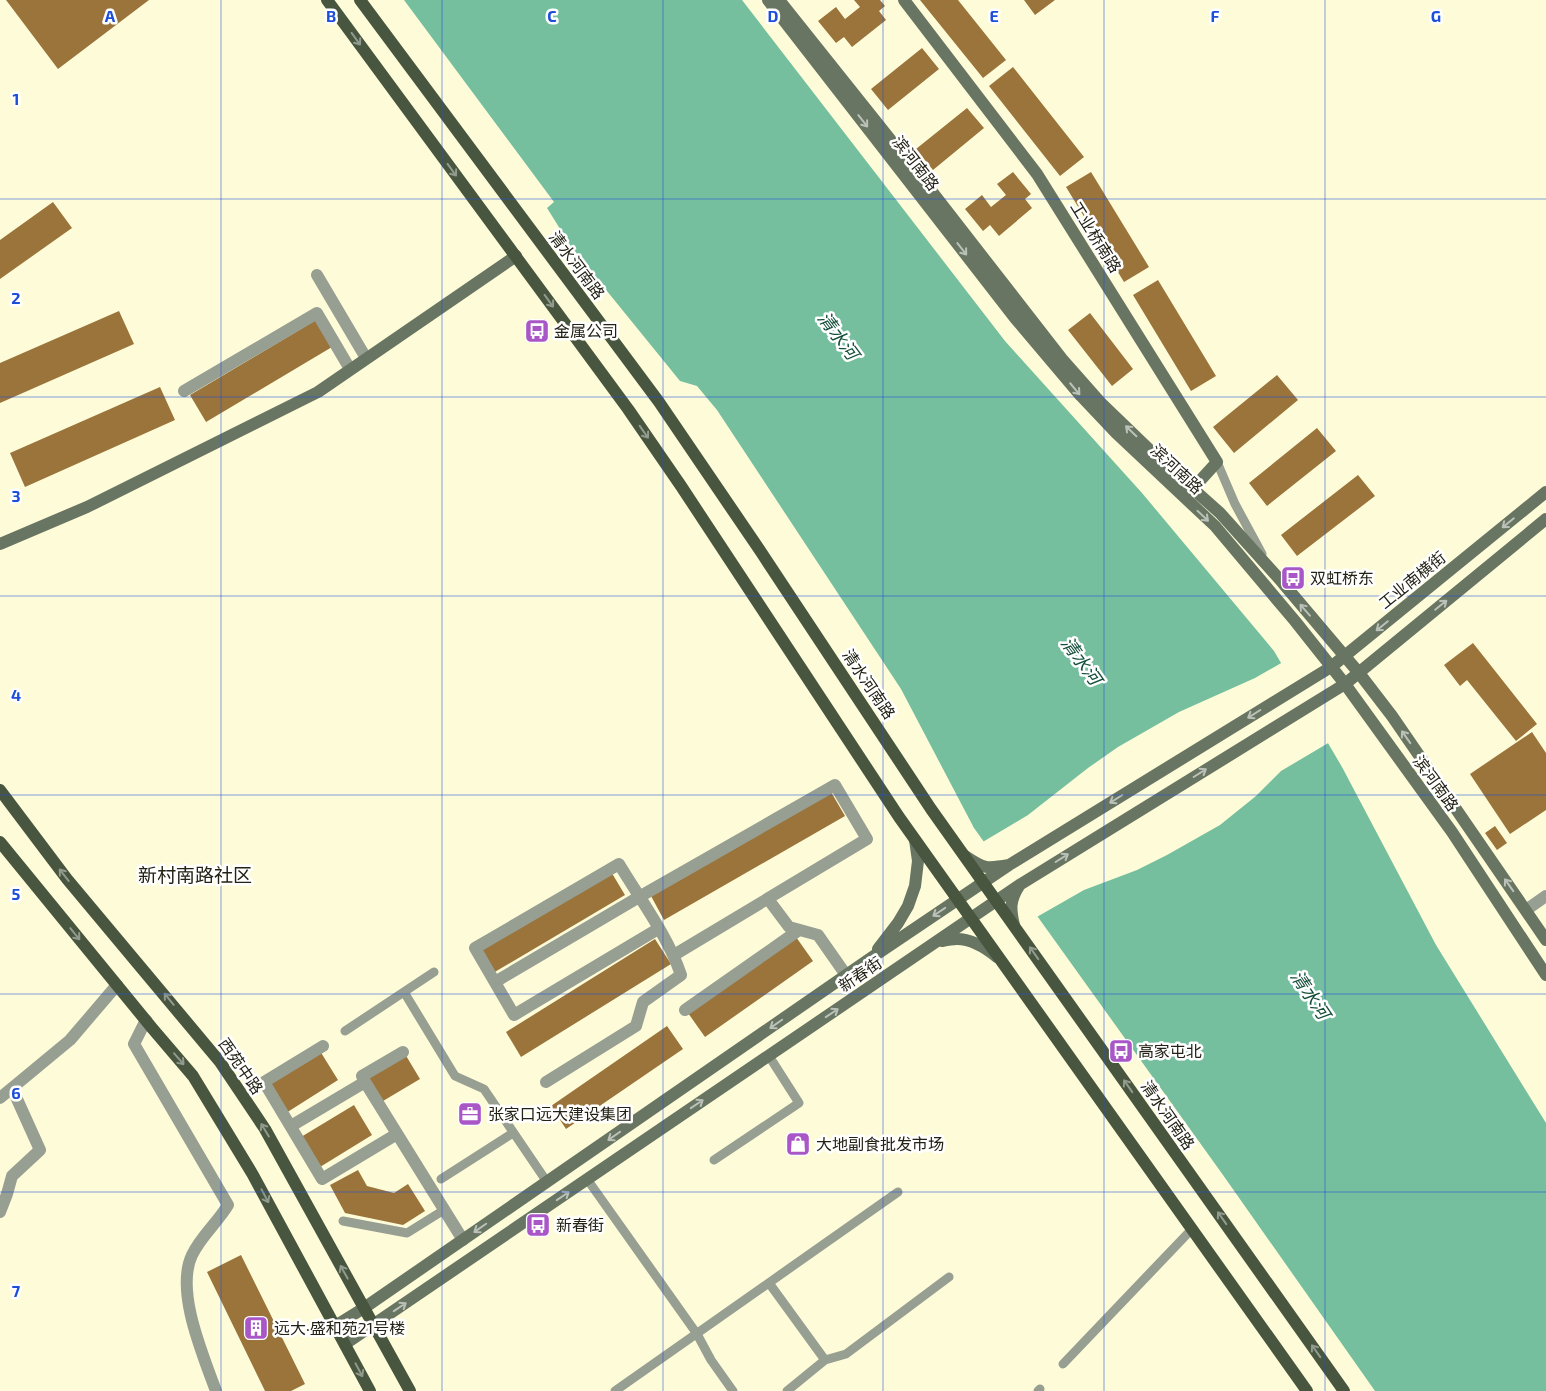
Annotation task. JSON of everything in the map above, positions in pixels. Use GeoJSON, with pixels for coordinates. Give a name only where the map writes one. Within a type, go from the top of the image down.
{"type":"FeatureCollection","features":[{"type":"Feature","properties":{"kind":"main road"},"geometry":{"type":"LineString","coordinates":[[327,0],[628,408],[915,840],[1307,1391]]}},
{"type":"Feature","properties":{"kind":"main road","name":"清水河南路"},"geometry":{"type":"LineString","coordinates":[[360,0],[659,402],[931,809],[1344,1391]]}},
{"type":"Feature","properties":{"kind":"main road","name":"滨河南路"},"geometry":{"type":"LineString","coordinates":[[768,0],[1015,318],[1063,375],[1116,433],[1189,494],[1220,513],[1345,656],[1392,716],[1546,940]]}},
{"type":"Feature","properties":{"kind":"main road","name":"滨河南路"},"geometry":{"type":"LineString","coordinates":[[779,0],[1062,359],[1100,402],[1155,455],[1189,494],[1345,684],[1452,832],[1546,975]]}},
{"type":"Feature","properties":{"kind":"main road","name":"工业桥南路"},"geometry":{"type":"LineString","coordinates":[[904,0],[1037,174],[1217,462]]}},
{"type":"Feature","properties":{"kind":"main road"},"geometry":{"type":"LineString","coordinates":[[0,544],[86,508],[318,392],[516,256]]}},
{"type":"Feature","properties":{"kind":"main road"},"geometry":{"type":"LineString","coordinates":[[1189,494],[1217,462]]}},
{"type":"Feature","properties":{"kind":"main road","name":"工业南横街"},"geometry":{"type":"LineString","coordinates":[[1009,866],[1331,667],[1546,492]]}},
{"type":"Feature","properties":{"kind":"main road"},"geometry":{"type":"LineString","coordinates":[[1345,684],[1546,519]]}},
{"type":"Feature","properties":{"kind":"main road","name":"新春街"},"geometry":{"type":"LineString","coordinates":[[345,1344],[1020,884],[1345,684]]}},
{"type":"Feature","properties":{"kind":"main road","name":"西苑中路"},"geometry":{"type":"LineString","coordinates":[[0,790],[67,880],[220,1062],[265,1128],[410,1391]]}},
{"type":"Feature","properties":{"kind":"main road"},"geometry":{"type":"LineString","coordinates":[[871,958],[898,923],[908,906],[915,886],[918,861],[915,840]]}},
{"type":"Feature","properties":{"kind":"main road"},"geometry":{"type":"LineString","coordinates":[[0,842],[193,1076],[219,1116],[253,1175],[370,1391]]}},
{"type":"Feature","properties":{"kind":"main road"},"geometry":{"type":"LineString","coordinates":[[965,856],[984,868],[1009,866]]}},
{"type":"Feature","properties":{"kind":"main road","name":"新春街"},"geometry":{"type":"LineString","coordinates":[[335,1326],[364,1308],[957,899],[1009,866]]}},
{"type":"Feature","properties":{"kind":"main road"},"geometry":{"type":"LineString","coordinates":[[1014,925],[1011,911],[1015,893],[1020,884]]}},
{"type":"Feature","properties":{"kind":"main road"},"geometry":{"type":"LineString","coordinates":[[1510,921],[1526,910]]}},
{"type":"Feature","properties":{"kind":"main road"},"geometry":{"type":"LineString","coordinates":[[937,942],[958,939],[972,942],[985,947],[999,959]]}},
{"type":"Feature","properties":{"kind":"street"},"geometry":{"type":"LineString","coordinates":[[317,275],[366,358]]}},
{"type":"Feature","properties":{"kind":"street"},"geometry":{"type":"LineString","coordinates":[[184,391],[317,313],[350,369]]}},
{"type":"Feature","properties":{"kind":"street"},"geometry":{"type":"LineString","coordinates":[[495,982],[835,785],[867,840],[674,955]]}},
{"type":"Feature","properties":{"kind":"street"},"geometry":{"type":"LineString","coordinates":[[546,1082],[636,1026],[644,1002],[681,975],[674,955],[639,897],[618,864],[475,948],[514,1014],[658,929]]}},
{"type":"Feature","properties":{"kind":"street"},"geometry":{"type":"LineString","coordinates":[[1526,910],[1546,896]]}},
{"type":"Feature","properties":{"kind":"street"},"geometry":{"type":"LineString","coordinates":[[768,899],[789,927],[818,935],[846,975]]}},
{"type":"Feature","properties":{"kind":"street"},"geometry":{"type":"LineString","coordinates":[[685,1010],[799,930]]}},
{"type":"Feature","properties":{"kind":"street"},"geometry":{"type":"LineString","coordinates":[[0,1098],[70,1040],[117,986]]}},
{"type":"Feature","properties":{"kind":"street"},"geometry":{"type":"LineString","coordinates":[[146,1020],[134,1044],[228,1204],[193,1254],[187,1271],[186,1287],[190,1308],[216,1391]]}},
{"type":"Feature","properties":{"kind":"street"},"geometry":{"type":"LineString","coordinates":[[323,1046],[264,1082],[322,1179],[397,1134]]}},
{"type":"Feature","properties":{"kind":"street"},"geometry":{"type":"LineString","coordinates":[[402,1052],[362,1076],[463,1240]]}},
{"type":"Feature","properties":{"kind":"street"},"geometry":{"type":"LineString","coordinates":[[291,1126],[365,1082]]}},
{"type":"Feature","properties":{"kind":"street"},"geometry":{"type":"LineString","coordinates":[[0,1212],[12,1176],[40,1150],[12,1088]]}},
{"type":"Feature","properties":{"kind":"lane"},"geometry":{"type":"LineString","coordinates":[[1217,462],[1235,504],[1271,570]]}},
{"type":"Feature","properties":{"kind":"lane"},"geometry":{"type":"LineString","coordinates":[[345,1031],[434,972]]}},
{"type":"Feature","properties":{"kind":"lane"},"geometry":{"type":"LineString","coordinates":[[404,992],[455,1076],[484,1089],[546,1182]]}},
{"type":"Feature","properties":{"kind":"lane"},"geometry":{"type":"LineString","coordinates":[[714,1160],[800,1103],[769,1056]]}},
{"type":"Feature","properties":{"kind":"lane"},"geometry":{"type":"LineString","coordinates":[[441,1180],[513,1133]]}},
{"type":"Feature","properties":{"kind":"lane"},"geometry":{"type":"LineString","coordinates":[[587,1179],[697,1334],[711,1360],[733,1391]]}},
{"type":"Feature","properties":{"kind":"lane"},"geometry":{"type":"LineString","coordinates":[[615,1391],[898,1192]]}},
{"type":"Feature","properties":{"kind":"lane"},"geometry":{"type":"LineString","coordinates":[[343,1221],[407,1233],[444,1210]]}},
{"type":"Feature","properties":{"kind":"lane"},"geometry":{"type":"LineString","coordinates":[[1063,1364],[1192,1229]]}},
{"type":"Feature","properties":{"kind":"lane"},"geometry":{"type":"LineString","coordinates":[[786,1391],[825,1360],[846,1354],[949,1277]]}},
{"type":"Feature","properties":{"kind":"lane"},"geometry":{"type":"LineString","coordinates":[[769,1283],[825,1360]]}},
{"type":"Feature","properties":{"kind":"water","name":"清水河"},"geometry":{"type":"Polygon","coordinates":[[[404,0],[742,0],[1005,341],[1142,493],[1274,651],[1342,767],[1436,945],[1546,1123],[1546,1391],[1375,1391],[1223,1175],[974,828],[901,689],[717,410],[697,386],[680,381],[572,248],[547,208],[554,202],[404,0]]]}},
{"type":"Feature","properties":{"kind":"pier"},"geometry":{"type":"Polygon","coordinates":[[[1283,662],[1330,742],[1281,771],[1256,796],[1220,825],[1137,870],[1084,890],[1035,918],[981,843],[1028,815],[1118,747],[1179,712],[1255,678],[1283,662]]]}},
{"type":"Feature","properties":{"kind":"building"},"geometry":{"type":"Polygon","coordinates":[[[6,0],[149,0],[58,69],[6,0]]]}},
{"type":"Feature","properties":{"kind":"building"},"geometry":{"type":"Polygon","coordinates":[[[854,0],[880,0],[885,6],[879,11],[886,20],[852,47],[844,37],[836,43],[818,21],[836,7],[845,19],[860,7],[854,0]]]}},
{"type":"Feature","properties":{"kind":"building"},"geometry":{"type":"Polygon","coordinates":[[[920,0],[958,0],[1006,60],[983,78],[920,0]]]}},
{"type":"Feature","properties":{"kind":"building"},"geometry":{"type":"Polygon","coordinates":[[[1024,0],[1055,0],[1035,15],[1024,0]]]}},
{"type":"Feature","properties":{"kind":"building"},"geometry":{"type":"Polygon","coordinates":[[[922,48],[939,69],[888,110],[871,89],[922,48]]]}},
{"type":"Feature","properties":{"kind":"building"},"geometry":{"type":"Polygon","coordinates":[[[1013,67],[1084,157],[1060,176],[989,86],[1013,67]]]}},
{"type":"Feature","properties":{"kind":"building"},"geometry":{"type":"Polygon","coordinates":[[[967,108],[984,128],[933,170],[916,149],[967,108]]]}},
{"type":"Feature","properties":{"kind":"building"},"geometry":{"type":"Polygon","coordinates":[[[1013,172],[1031,194],[1025,199],[1032,208],[999,236],[990,225],[983,231],[965,209],[982,195],[991,207],[1006,195],[997,184],[1013,172]]]}},
{"type":"Feature","properties":{"kind":"building"},"geometry":{"type":"Polygon","coordinates":[[[1091,172],[1149,267],[1124,282],[1066,187],[1091,172]]]}},
{"type":"Feature","properties":{"kind":"building"},"geometry":{"type":"Polygon","coordinates":[[[53,202],[72,228],[0,279],[0,240],[53,202]]]}},
{"type":"Feature","properties":{"kind":"building"},"geometry":{"type":"Polygon","coordinates":[[[1158,280],[1216,376],[1191,391],[1133,295],[1158,280]]]}},
{"type":"Feature","properties":{"kind":"building"},"geometry":{"type":"Polygon","coordinates":[[[119,311],[134,344],[0,403],[0,363],[119,311]]]}},
{"type":"Feature","properties":{"kind":"building"},"geometry":{"type":"Polygon","coordinates":[[[1090,313],[1133,369],[1112,386],[1068,330],[1090,313]]]}},
{"type":"Feature","properties":{"kind":"building"},"geometry":{"type":"Polygon","coordinates":[[[316,320],[332,347],[206,422],[190,395],[316,320]]]}},
{"type":"Feature","properties":{"kind":"building"},"geometry":{"type":"Polygon","coordinates":[[[1277,375],[1298,400],[1234,453],[1213,427],[1277,375]]]}},
{"type":"Feature","properties":{"kind":"building"},"geometry":{"type":"Polygon","coordinates":[[[160,387],[175,420],[25,487],[10,453],[160,387]]]}},
{"type":"Feature","properties":{"kind":"building"},"geometry":{"type":"Polygon","coordinates":[[[1317,428],[1336,451],[1267,506],[1249,483],[1317,428]]]}},
{"type":"Feature","properties":{"kind":"building"},"geometry":{"type":"Polygon","coordinates":[[[1358,475],[1375,496],[1297,556],[1281,535],[1358,475]]]}},
{"type":"Feature","properties":{"kind":"building"},"geometry":{"type":"Polygon","coordinates":[[[1473,643],[1537,724],[1516,741],[1467,680],[1460,686],[1444,665],[1473,643]]]}},
{"type":"Feature","properties":{"kind":"building"},"geometry":{"type":"Polygon","coordinates":[[[1532,732],[1546,753],[1546,810],[1510,834],[1470,774],[1532,732]]]}},
{"type":"Feature","properties":{"kind":"building"},"geometry":{"type":"Polygon","coordinates":[[[831,792],[845,816],[664,920],[651,896],[831,792]]]}},
{"type":"Feature","properties":{"kind":"building"},"geometry":{"type":"Polygon","coordinates":[[[1495,826],[1507,843],[1497,850],[1485,833],[1495,826]]]}},
{"type":"Feature","properties":{"kind":"building"},"geometry":{"type":"Polygon","coordinates":[[[610,870],[625,895],[493,973],[479,949],[610,870]]]}},
{"type":"Feature","properties":{"kind":"building"},"geometry":{"type":"Polygon","coordinates":[[[796,937],[813,961],[705,1037],[688,1013],[796,937]]]}},
{"type":"Feature","properties":{"kind":"building"},"geometry":{"type":"Polygon","coordinates":[[[655,939],[671,964],[521,1057],[506,1032],[655,939]]]}},
{"type":"Feature","properties":{"kind":"building"},"geometry":{"type":"Polygon","coordinates":[[[667,1026],[683,1049],[566,1129],[551,1106],[667,1026]]]}},
{"type":"Feature","properties":{"kind":"building"},"geometry":{"type":"Polygon","coordinates":[[[320,1051],[338,1080],[286,1113],[267,1083],[320,1051]]]}},
{"type":"Feature","properties":{"kind":"building"},"geometry":{"type":"Polygon","coordinates":[[[405,1054],[420,1079],[383,1101],[368,1076],[405,1054]]]}},
{"type":"Feature","properties":{"kind":"building"},"geometry":{"type":"Polygon","coordinates":[[[354,1105],[372,1135],[320,1167],[301,1137],[354,1105]]]}},
{"type":"Feature","properties":{"kind":"building"},"geometry":{"type":"Polygon","coordinates":[[[358,1170],[367,1186],[394,1193],[408,1184],[425,1211],[403,1225],[345,1213],[330,1185],[358,1170]]]}},
{"type":"Feature","properties":{"kind":"building","name":"远大·盛和苑21号楼"},"geometry":{"type":"Polygon","coordinates":[[[241,1255],[305,1384],[291,1391],[265,1391],[207,1272],[241,1255]]]}},
{"type":"Feature","properties":{"kind":"place","name":"金属公司"},"geometry":{"type":"Point","coordinates":[537,331]}},
{"type":"Feature","properties":{"kind":"place","name":"双虹桥东"},"geometry":{"type":"Point","coordinates":[1293,578]}},
{"type":"Feature","properties":{"kind":"place","name":"高家屯北"},"geometry":{"type":"Point","coordinates":[1121,1051]}},
{"type":"Feature","properties":{"kind":"place","name":"张家口远大建设集团"},"geometry":{"type":"Point","coordinates":[470,1114]}},
{"type":"Feature","properties":{"kind":"place","name":"大地副食批发市场"},"geometry":{"type":"Point","coordinates":[798,1144]}},
{"type":"Feature","properties":{"kind":"place","name":"新春街"},"geometry":{"type":"Point","coordinates":[538,1225]}},
{"type":"Feature","properties":{"kind":"place","name":"远大·盛和苑21号楼"},"geometry":{"type":"Point","coordinates":[256,1328]}},
{"type":"Feature","properties":{"kind":"district","name":"新村南路社区"},"geometry":{"type":"Point","coordinates":[195,875]}}]}
